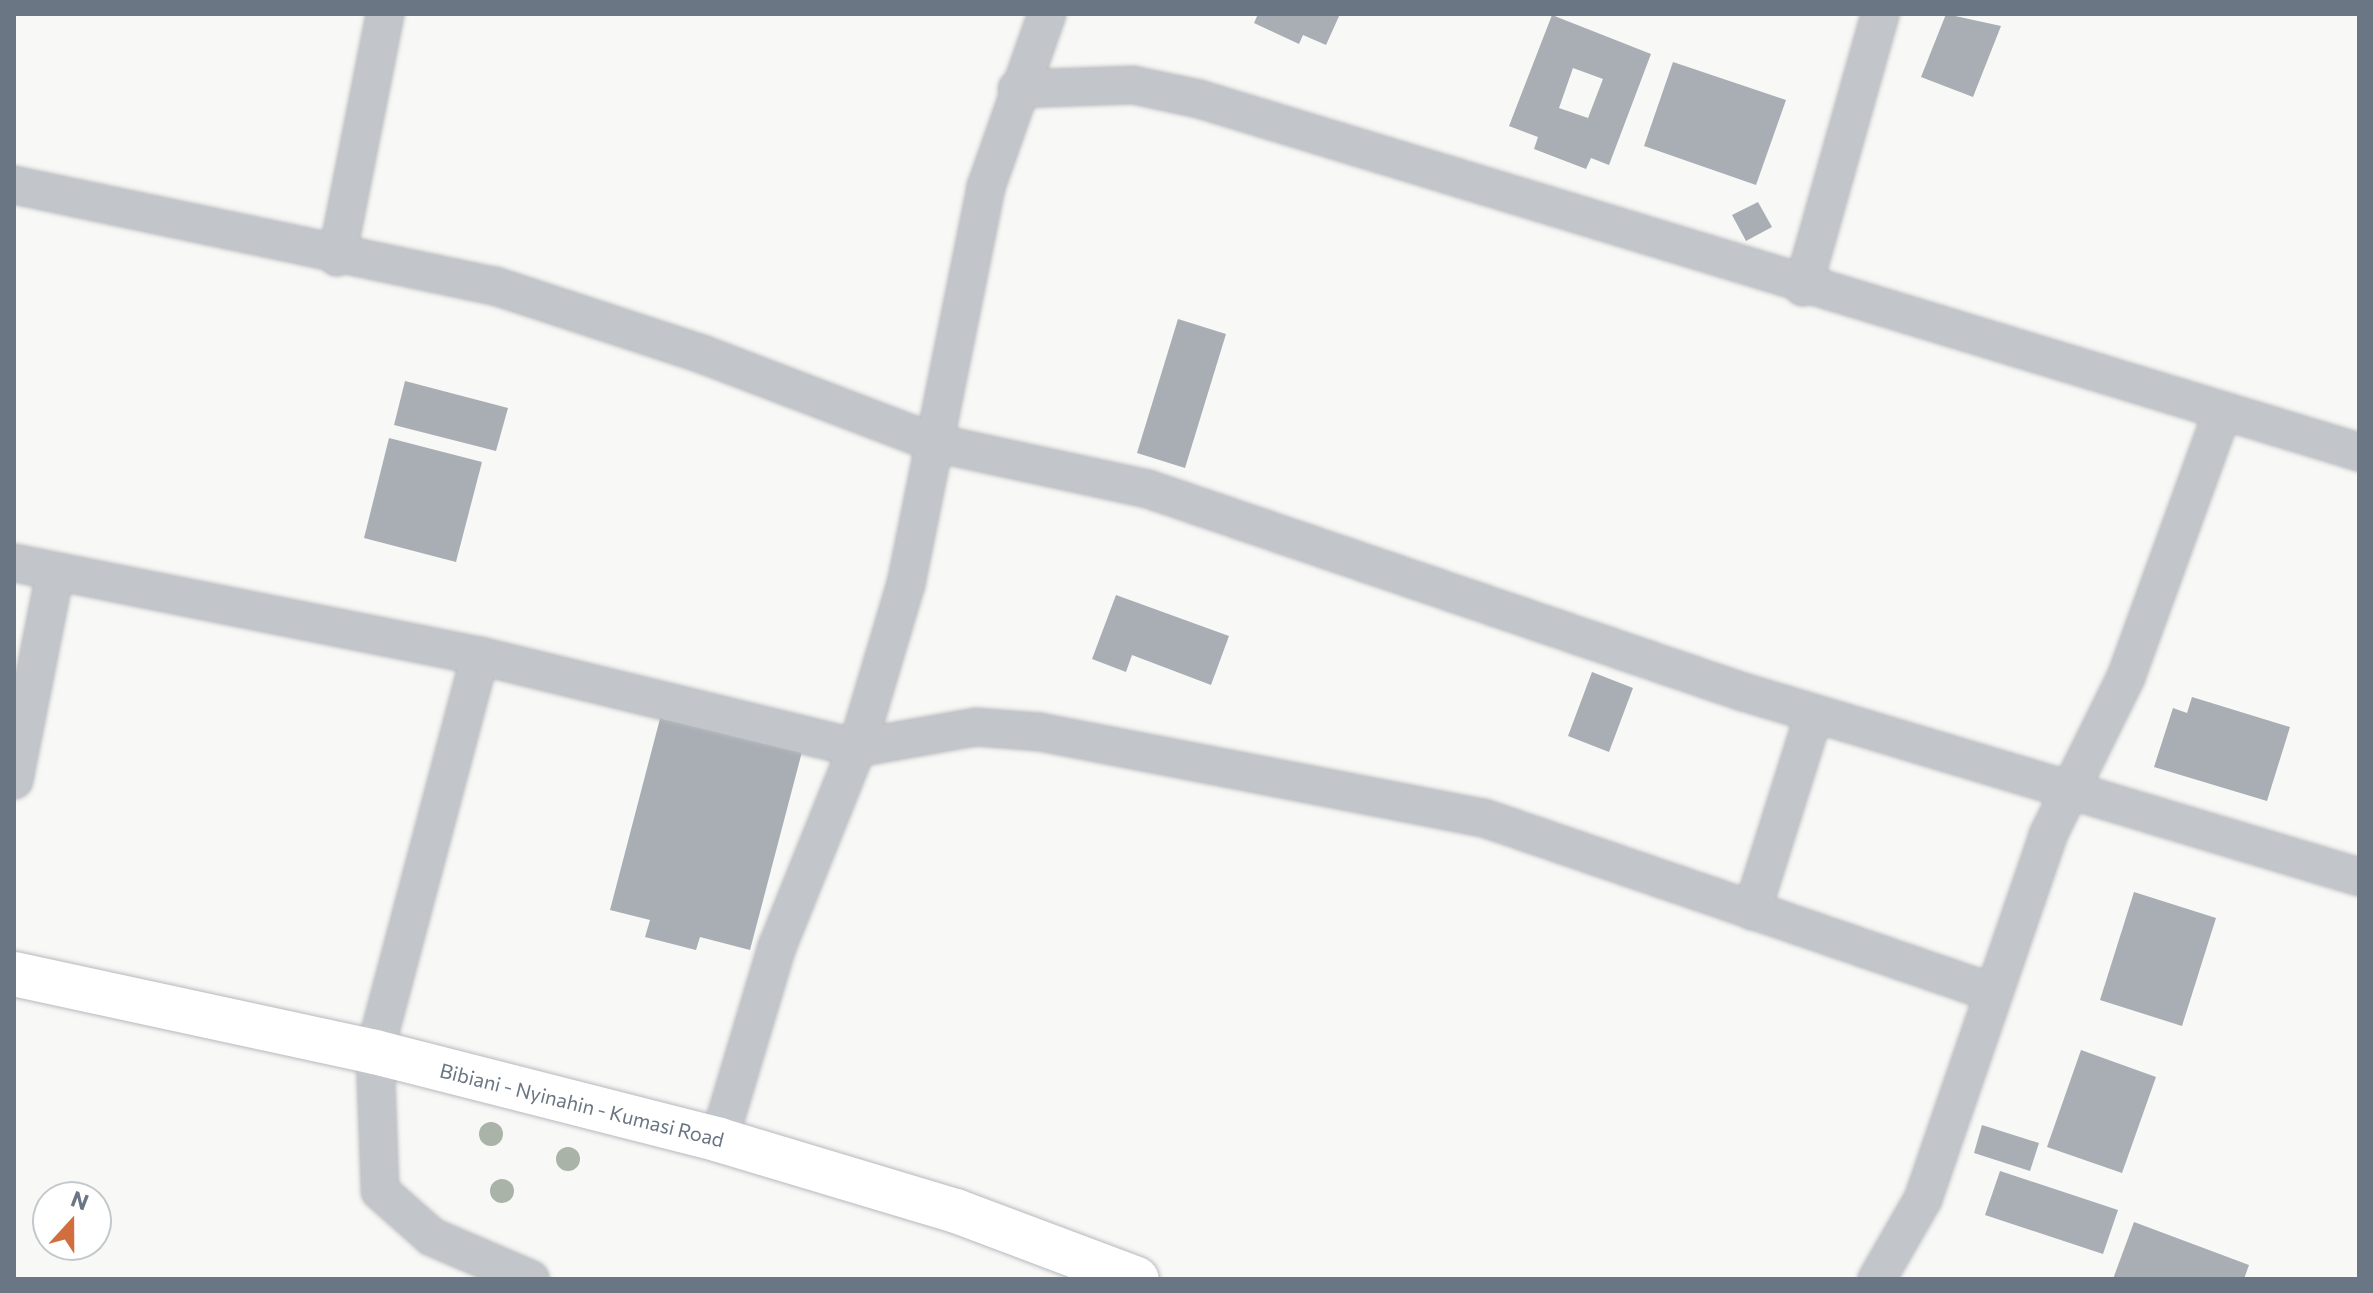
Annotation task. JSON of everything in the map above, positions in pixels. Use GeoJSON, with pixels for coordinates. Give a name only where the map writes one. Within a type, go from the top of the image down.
{"type":"FeatureCollection","features":[{"type":"Feature","properties":{"kind":"main road","name":"Bibiani - Nyinahin - Kumasi Road"},"geometry":{"type":"LineString","coordinates":[[14,974],[375,1052],[719,1140],[956,1211],[1137,1279]]}},
{"type":"Feature","properties":{"kind":"street"},"geometry":{"type":"LineString","coordinates":[[337,257],[385,14]]}},
{"type":"Feature","properties":{"kind":"street"},"geometry":{"type":"LineString","coordinates":[[719,1140],[777,947],[857,748],[906,584],[986,187],[1017,89],[1047,14]]}},
{"type":"Feature","properties":{"kind":"street"},"geometry":{"type":"LineString","coordinates":[[1803,287],[1880,14]]}},
{"type":"Feature","properties":{"kind":"street"},"geometry":{"type":"LineString","coordinates":[[1017,89],[1133,85],[1199,99],[1803,287],[2359,452]]}},
{"type":"Feature","properties":{"kind":"street"},"geometry":{"type":"LineString","coordinates":[[14,185],[337,257],[495,286],[702,354],[935,443],[1148,489],[1814,714],[2066,793],[2359,877]]}},
{"type":"Feature","properties":{"kind":"street"},"geometry":{"type":"LineString","coordinates":[[1877,1279],[1923,1199],[2066,793],[2126,677],[2223,411]]}},
{"type":"Feature","properties":{"kind":"street"},"geometry":{"type":"LineString","coordinates":[[14,563],[480,656],[857,748],[976,727],[1132,748],[1484,818],[1994,993]]}},
{"type":"Feature","properties":{"kind":"street"},"geometry":{"type":"LineString","coordinates":[[14,780],[55,572]]}},
{"type":"Feature","properties":{"kind":"street"},"geometry":{"type":"LineString","coordinates":[[480,656],[375,1052],[380,1191],[432,1237],[530,1279]]}},
{"type":"Feature","properties":{"kind":"street"},"geometry":{"type":"LineString","coordinates":[[1752,911],[1814,714]]}},
{"type":"Feature","properties":{"kind":"building"},"geometry":{"type":"Polygon","coordinates":[[[1258,14],[1340,14],[1326,45],[1303,35],[1299,44],[1254,23],[1258,14]]]}},
{"type":"Feature","properties":{"kind":"building"},"geometry":{"type":"Polygon","coordinates":[[[1946,14],[2001,26],[1973,97],[1921,77],[1946,14]]]}},
{"type":"Feature","properties":{"kind":"building"},"geometry":{"type":"Polygon","coordinates":[[[1552,15],[1651,54],[1609,165],[1591,158],[1586,169],[1534,149],[1538,137],[1509,126],[1552,15]],[[1573,68],[1559,108],[1588,118],[1603,79],[1573,68]]]}},
{"type":"Feature","properties":{"kind":"building"},"geometry":{"type":"Polygon","coordinates":[[[1673,62],[1786,100],[1756,185],[1644,146],[1673,62]]]}},
{"type":"Feature","properties":{"kind":"building"},"geometry":{"type":"Polygon","coordinates":[[[1758,202],[1772,227],[1746,241],[1732,215],[1758,202]]]}},
{"type":"Feature","properties":{"kind":"building"},"geometry":{"type":"Polygon","coordinates":[[[1178,319],[1226,334],[1185,468],[1137,453],[1178,319]]]}},
{"type":"Feature","properties":{"kind":"building"},"geometry":{"type":"Polygon","coordinates":[[[405,381],[508,408],[496,451],[394,425],[405,381]]]}},
{"type":"Feature","properties":{"kind":"building"},"geometry":{"type":"Polygon","coordinates":[[[389,438],[482,462],[456,562],[364,538],[389,438]]]}},
{"type":"Feature","properties":{"kind":"building"},"geometry":{"type":"Polygon","coordinates":[[[1116,595],[1229,636],[1211,685],[1132,655],[1126,672],[1092,659],[1116,595]]]}},
{"type":"Feature","properties":{"kind":"building"},"geometry":{"type":"Polygon","coordinates":[[[1592,672],[1633,688],[1609,752],[1568,736],[1592,672]]]}},
{"type":"Feature","properties":{"kind":"building"},"geometry":{"type":"Polygon","coordinates":[[[2192,697],[2290,727],[2267,801],[2154,767],[2173,708],[2187,713],[2192,697]]]}},
{"type":"Feature","properties":{"kind":"building"},"geometry":{"type":"Polygon","coordinates":[[[662,711],[803,748],[750,950],[700,937],[696,950],[645,937],[650,920],[610,910],[662,711]]]}},
{"type":"Feature","properties":{"kind":"building"},"geometry":{"type":"Polygon","coordinates":[[[2134,892],[2216,918],[2182,1026],[2100,1000],[2134,892]]]}},
{"type":"Feature","properties":{"kind":"building"},"geometry":{"type":"Polygon","coordinates":[[[2081,1050],[2156,1077],[2122,1173],[2047,1147],[2081,1050]]]}},
{"type":"Feature","properties":{"kind":"building"},"geometry":{"type":"Polygon","coordinates":[[[1982,1125],[2039,1143],[2030,1171],[1974,1153],[1982,1125]]]}},
{"type":"Feature","properties":{"kind":"building"},"geometry":{"type":"Polygon","coordinates":[[[2000,1171],[2118,1210],[2103,1254],[1985,1215],[2000,1171]]]}},
{"type":"Feature","properties":{"kind":"building"},"geometry":{"type":"Polygon","coordinates":[[[2134,1222],[2249,1265],[2244,1279],[2113,1279],[2134,1222]]]}}]}
